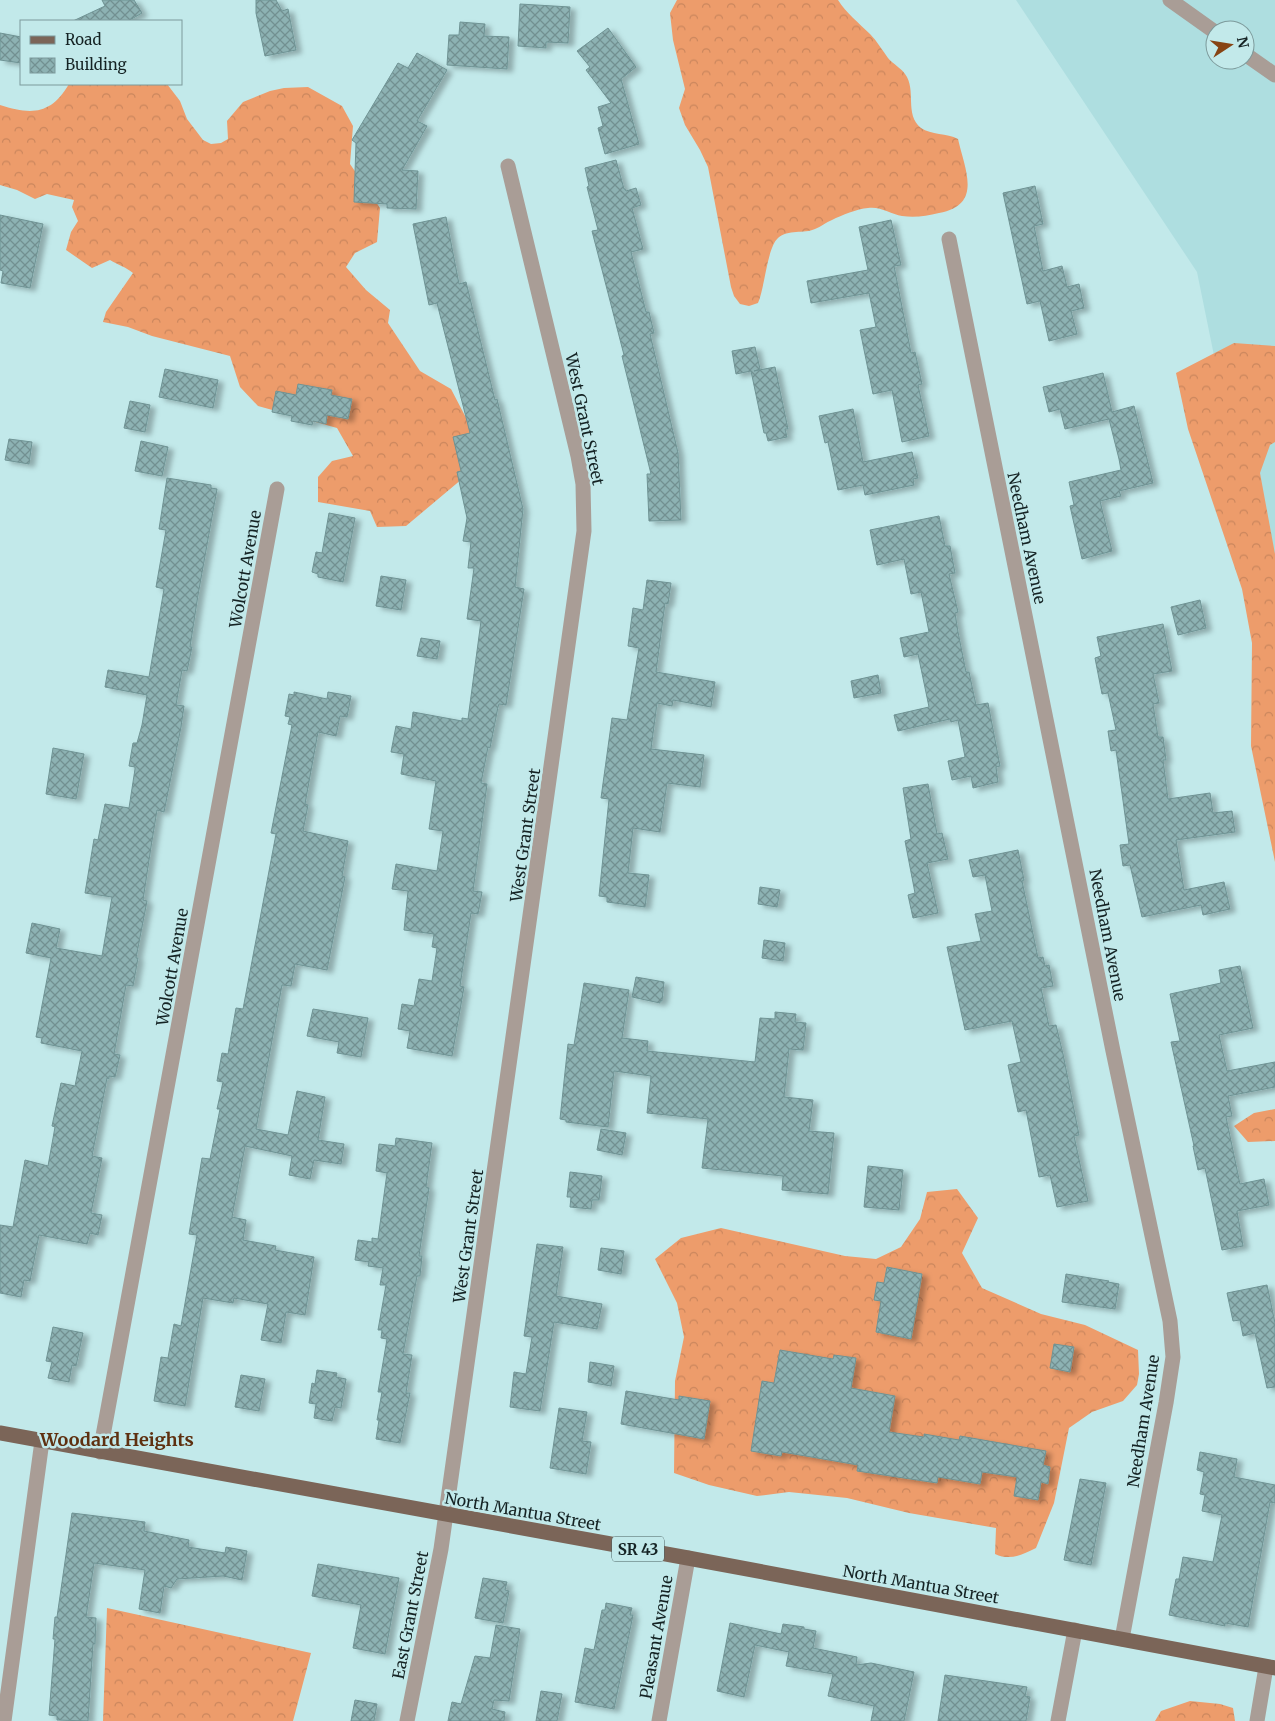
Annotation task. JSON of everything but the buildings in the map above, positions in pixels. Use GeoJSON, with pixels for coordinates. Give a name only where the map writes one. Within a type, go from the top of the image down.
{"type":"FeatureCollection","features":[{"type":"Feature","properties":{"kind":"main road","name":"North Mantua Street"},"geometry":{"type":"LineString","coordinates":[[0,1433],[688,1558],[1271,1668]]}},
{"type":"Feature","properties":{"kind":"street"},"geometry":{"type":"LineString","coordinates":[[1170,0],[1205,25]]}},
{"type":"Feature","properties":{"kind":"street"},"geometry":{"type":"LineString","coordinates":[[1255,61],[1275,75]]}},
{"type":"Feature","properties":{"kind":"street","name":"West Grant Street"},"geometry":{"type":"LineString","coordinates":[[446,1515],[584,531],[583,484],[578,456],[508,166]]}},
{"type":"Feature","properties":{"kind":"street","name":"Needham Avenue"},"geometry":{"type":"LineString","coordinates":[[949,239],[1171,1330],[1173,1357],[1166,1403],[1122,1639]]}},
{"type":"Feature","properties":{"kind":"street","name":"Wolcott Avenue"},"geometry":{"type":"LineString","coordinates":[[100,1452],[278,489]]}},
{"type":"Feature","properties":{"kind":"street"},"geometry":{"type":"LineString","coordinates":[[4,1721],[42,1441]]}},
{"type":"Feature","properties":{"kind":"street","name":"East Grant Street"},"geometry":{"type":"LineString","coordinates":[[407,1721],[440,1556],[446,1515]]}},
{"type":"Feature","properties":{"kind":"street","name":"Pleasant Avenue"},"geometry":{"type":"LineString","coordinates":[[659,1721],[688,1558]]}},
{"type":"Feature","properties":{"kind":"street"},"geometry":{"type":"LineString","coordinates":[[1058,1721],[1075,1630]]}},
{"type":"Feature","properties":{"kind":"street"},"geometry":{"type":"LineString","coordinates":[[1258,1721],[1271,1668]]}},
{"type":"Feature","properties":{"kind":"shaded area"},"geometry":{"type":"Polygon","coordinates":[[[1016,0],[1275,0],[1275,655],[1197,272],[1016,0]]]}},
{"type":"Feature","properties":{"kind":"green space"},"geometry":{"type":"Polygon","coordinates":[[[677,0],[838,0],[849,14],[873,37],[888,58],[905,74],[910,87],[913,116],[921,128],[958,139],[968,185],[962,202],[953,209],[916,217],[902,216],[877,208],[864,209],[840,216],[811,230],[782,235],[774,243],[771,250],[758,303],[749,306],[740,304],[734,296],[731,287],[708,167],[685,125],[679,108],[685,89],[673,40],[670,13],[677,0]]]}},
{"type":"Feature","properties":{"kind":"green space"},"geometry":{"type":"Polygon","coordinates":[[[68,85],[168,85],[180,101],[187,119],[203,140],[211,144],[221,143],[228,139],[227,121],[243,102],[270,91],[284,88],[308,87],[342,106],[353,126],[350,164],[380,208],[377,242],[355,253],[346,267],[366,290],[390,310],[388,323],[420,371],[451,389],[487,458],[406,526],[377,527],[370,511],[318,502],[318,477],[332,461],[353,456],[337,428],[258,406],[240,387],[230,356],[152,336],[128,327],[103,322],[106,312],[133,273],[110,260],[92,268],[66,250],[71,232],[78,221],[72,207],[74,200],[47,194],[35,199],[17,190],[0,185],[0,105],[21,110],[39,110],[55,102],[68,85]]]}},
{"type":"Feature","properties":{"kind":"green space"},"geometry":{"type":"Polygon","coordinates":[[[1234,343],[1275,346],[1275,442],[1270,445],[1260,473],[1275,554],[1275,862],[1251,746],[1252,643],[1242,589],[1188,429],[1176,373],[1234,343]]]}},
{"type":"Feature","properties":{"kind":"green space"},"geometry":{"type":"Polygon","coordinates":[[[1275,1109],[1275,1141],[1248,1142],[1234,1126],[1254,1113],[1275,1109]]]}},
{"type":"Feature","properties":{"kind":"green space"},"geometry":{"type":"Polygon","coordinates":[[[957,1189],[978,1218],[962,1253],[982,1288],[1041,1314],[1085,1325],[1138,1350],[1139,1374],[1137,1385],[1123,1401],[1092,1412],[1069,1428],[1054,1503],[1036,1548],[1016,1556],[1000,1556],[995,1554],[996,1528],[909,1513],[847,1498],[789,1492],[757,1496],[709,1485],[674,1473],[675,1381],[684,1337],[677,1303],[655,1259],[681,1238],[721,1228],[845,1256],[876,1259],[901,1247],[920,1219],[927,1192],[957,1189]]]}},
{"type":"Feature","properties":{"kind":"green space"},"geometry":{"type":"Polygon","coordinates":[[[107,1608],[311,1653],[293,1721],[103,1721],[107,1608]]]}},
{"type":"Feature","properties":{"kind":"green space"},"geometry":{"type":"Polygon","coordinates":[[[1190,1701],[1220,1704],[1233,1708],[1235,1721],[1155,1721],[1161,1711],[1190,1701]]]}},
{"type":"Feature","properties":{"kind":"district","name":"Woodard Heights"},"geometry":{"type":"Point","coordinates":[117,1439]}}]}
